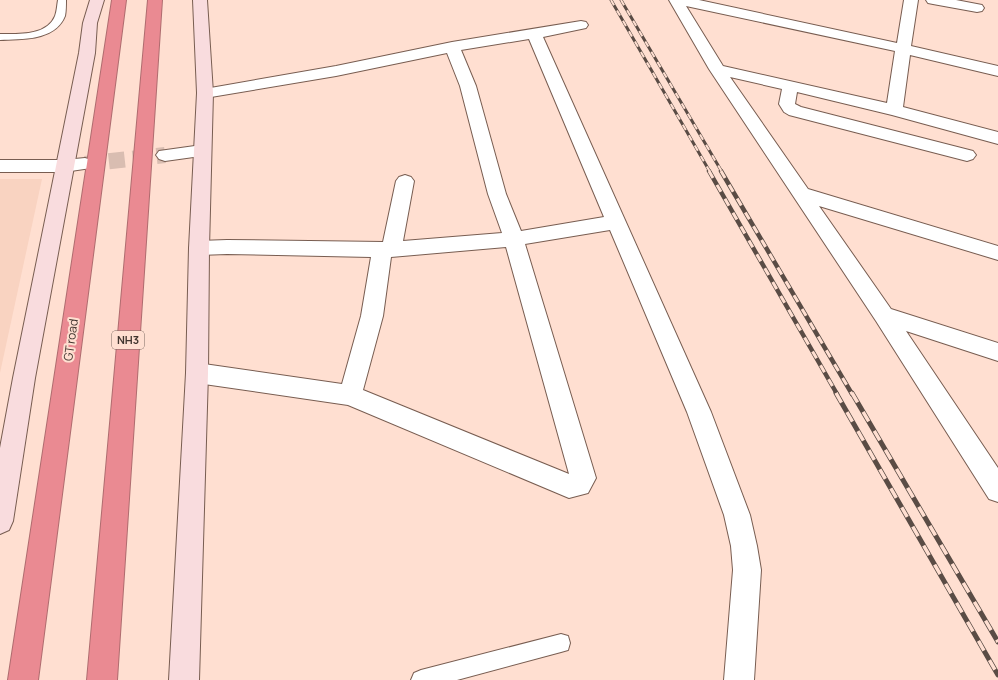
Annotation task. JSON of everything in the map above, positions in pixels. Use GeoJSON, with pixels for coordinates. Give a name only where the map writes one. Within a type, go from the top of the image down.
{"type":"FeatureCollection","features":[{"type":"Feature","properties":{"kind":"highway","name":"GT road"},"geometry":{"type":"LineString","coordinates":[[23,680],[119,0]]}},
{"type":"Feature","properties":{"kind":"highway","name":"NH3"},"geometry":{"type":"LineString","coordinates":[[102,680],[155,0]]}},
{"type":"Feature","properties":{"kind":"main road"},"geometry":{"type":"LineString","coordinates":[[0,521],[24,378],[87,53],[90,23],[96,0]]}},
{"type":"Feature","properties":{"kind":"main road"},"geometry":{"type":"LineString","coordinates":[[184,680],[197,373],[199,248],[205,93],[200,0]]}},
{"type":"Feature","properties":{"kind":"street"},"geometry":{"type":"LineString","coordinates":[[676,0],[718,69],[884,315],[998,490]]}},
{"type":"Feature","properties":{"kind":"street"},"geometry":{"type":"LineString","coordinates":[[680,0],[905,49],[998,71]]}},
{"type":"Feature","properties":{"kind":"street"},"geometry":{"type":"LineString","coordinates":[[894,110],[905,49],[911,0]]}},
{"type":"Feature","properties":{"kind":"street"},"geometry":{"type":"LineString","coordinates":[[933,0],[977,8]]}},
{"type":"Feature","properties":{"kind":"street"},"geometry":{"type":"LineString","coordinates":[[205,93],[336,71],[452,47],[581,25]]}},
{"type":"Feature","properties":{"kind":"street"},"geometry":{"type":"LineString","coordinates":[[534,34],[699,412],[737,515],[744,546],[747,570],[739,680]]}},
{"type":"Feature","properties":{"kind":"street"},"geometry":{"type":"LineString","coordinates":[[197,373],[350,395],[569,486],[579,484],[583,478],[514,239],[497,194],[468,86],[452,47]]}},
{"type":"Feature","properties":{"kind":"street"},"geometry":{"type":"LineString","coordinates":[[718,69],[894,110],[998,138]]}},
{"type":"Feature","properties":{"kind":"street"},"geometry":{"type":"LineString","coordinates":[[790,86],[787,104],[795,111],[967,155]]}},
{"type":"Feature","properties":{"kind":"street"},"geometry":{"type":"LineString","coordinates":[[165,155],[202,151]]}},
{"type":"Feature","properties":{"kind":"street"},"geometry":{"type":"LineString","coordinates":[[0,166],[64,166],[85,164]]}},
{"type":"Feature","properties":{"kind":"street"},"geometry":{"type":"LineString","coordinates":[[350,395],[372,316],[387,249],[405,181]]}},
{"type":"Feature","properties":{"kind":"street"},"geometry":{"type":"LineString","coordinates":[[801,194],[998,253]]}},
{"type":"Feature","properties":{"kind":"street"},"geometry":{"type":"LineString","coordinates":[[199,248],[387,249],[514,239],[616,222]]}},
{"type":"Feature","properties":{"kind":"street"},"geometry":{"type":"LineString","coordinates":[[884,315],[998,352]]}},
{"type":"Feature","properties":{"kind":"lane"},"geometry":{"type":"LineString","coordinates":[[0,37],[31,34],[54,27],[60,17],[62,0]]}},
{"type":"Feature","properties":{"kind":"lane"},"geometry":{"type":"LineString","coordinates":[[420,680],[561,643]]}},
{"type":"Feature","properties":{"kind":"shaded area"},"geometry":{"type":"Polygon","coordinates":[[[0,179],[42,179],[0,373],[0,179]]]}},
{"type":"Feature","properties":{"kind":"tunnel"},"geometry":{"type":"LineString","coordinates":[[85,164],[165,155]]}},
{"type":"Feature","properties":{"kind":"railway"},"geometry":{"type":"LineString","coordinates":[[611,0],[710,172]]}},
{"type":"Feature","properties":{"kind":"railway"},"geometry":{"type":"LineString","coordinates":[[621,0],[722,172]]}},
{"type":"Feature","properties":{"kind":"railway"},"geometry":{"type":"LineString","coordinates":[[709,171],[837,394]]}},
{"type":"Feature","properties":{"kind":"railway"},"geometry":{"type":"LineString","coordinates":[[721,171],[852,394]]}},
{"type":"Feature","properties":{"kind":"railway"},"geometry":{"type":"LineString","coordinates":[[836,393],[998,675]]}},
{"type":"Feature","properties":{"kind":"railway"},"geometry":{"type":"LineString","coordinates":[[852,393],[998,642]]}}]}
